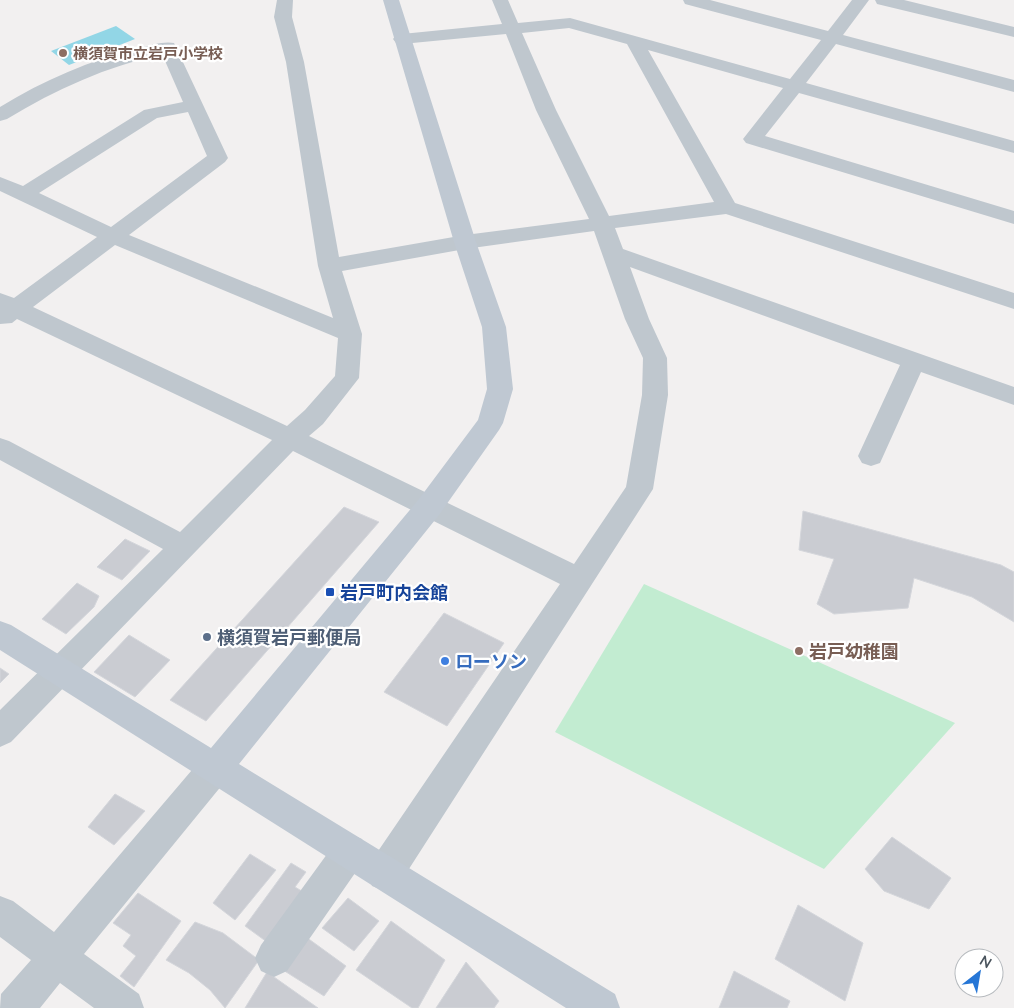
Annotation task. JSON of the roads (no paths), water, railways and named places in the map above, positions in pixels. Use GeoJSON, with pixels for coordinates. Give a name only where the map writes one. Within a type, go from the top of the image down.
{"type":"FeatureCollection","features":[{"type":"Feature","properties":{"kind":"street"},"geometry":{"type":"LineString","coordinates":[[0,732],[290,438],[314,417],[347,378],[350,334],[329,266],[295,62],[283,17],[285,0]]}},
{"type":"Feature","properties":{"kind":"street"},"geometry":{"type":"LineString","coordinates":[[15,1008],[429,507],[490,423],[500,390],[494,327],[465,242],[391,0]]}},
{"type":"Feature","properties":{"kind":"street"},"geometry":{"type":"LineString","coordinates":[[385,873],[639,489],[654,395],[655,358],[637,319],[603,225],[546,110],[513,27],[500,0]]}},
{"type":"Feature","properties":{"kind":"street"},"geometry":{"type":"LineString","coordinates":[[691,0],[1014,86]]}},
{"type":"Feature","properties":{"kind":"street"},"geometry":{"type":"LineString","coordinates":[[861,0],[753,139],[1014,218]]}},
{"type":"Feature","properties":{"kind":"street"},"geometry":{"type":"LineString","coordinates":[[883,0],[1014,32]]}},
{"type":"Feature","properties":{"kind":"street"},"geometry":{"type":"LineString","coordinates":[[402,39],[570,23],[1014,148]]}},
{"type":"Feature","properties":{"kind":"street"},"geometry":{"type":"LineString","coordinates":[[633,40],[727,208]]}},
{"type":"Feature","properties":{"kind":"street"},"geometry":{"type":"LineString","coordinates":[[0,115],[39,91],[85,70],[127,56],[168,47],[218,158],[113,236],[5,310]]}},
{"type":"Feature","properties":{"kind":"street"},"geometry":{"type":"LineString","coordinates":[[24,194],[151,114],[194,105]]}},
{"type":"Feature","properties":{"kind":"street"},"geometry":{"type":"LineString","coordinates":[[0,183],[113,236],[350,334]]}},
{"type":"Feature","properties":{"kind":"street"},"geometry":{"type":"LineString","coordinates":[[329,266],[465,242],[727,208],[1014,301]]}},
{"type":"Feature","properties":{"kind":"street"},"geometry":{"type":"LineString","coordinates":[[614,254],[1014,396]]}},
{"type":"Feature","properties":{"kind":"street"},"geometry":{"type":"LineString","coordinates":[[5,310],[290,438],[579,580]]}},
{"type":"Feature","properties":{"kind":"street"},"geometry":{"type":"LineString","coordinates":[[871,456],[914,361]]}},
{"type":"Feature","properties":{"kind":"street"},"geometry":{"type":"LineString","coordinates":[[0,448],[184,547]]}},
{"type":"Feature","properties":{"kind":"street"},"geometry":{"type":"LineString","coordinates":[[0,634],[601,1008]]}},
{"type":"Feature","properties":{"kind":"street"},"geometry":{"type":"LineString","coordinates":[[274,958],[350,851]]}},
{"type":"Feature","properties":{"kind":"street"},"geometry":{"type":"LineString","coordinates":[[0,914],[125,1008]]}},
{"type":"Feature","properties":{"kind":"water"},"geometry":{"type":"Polygon","coordinates":[[[116,26],[135,39],[69,65],[51,51],[116,26]]]}},
{"type":"Feature","properties":{"kind":"place","name":"横須賀市立岩戸小学校"},"geometry":{"type":"Point","coordinates":[63,53]}},
{"type":"Feature","properties":{"kind":"place","name":"岩戸町内会館"},"geometry":{"type":"Point","coordinates":[330,592]}},
{"type":"Feature","properties":{"kind":"place","name":"横須賀岩戸郵便局"},"geometry":{"type":"Point","coordinates":[207,637]}},
{"type":"Feature","properties":{"kind":"place","name":"岩戸幼稚園"},"geometry":{"type":"Point","coordinates":[799,651]}},
{"type":"Feature","properties":{"kind":"place","name":"ローソン"},"geometry":{"type":"Point","coordinates":[445,661]}}]}
